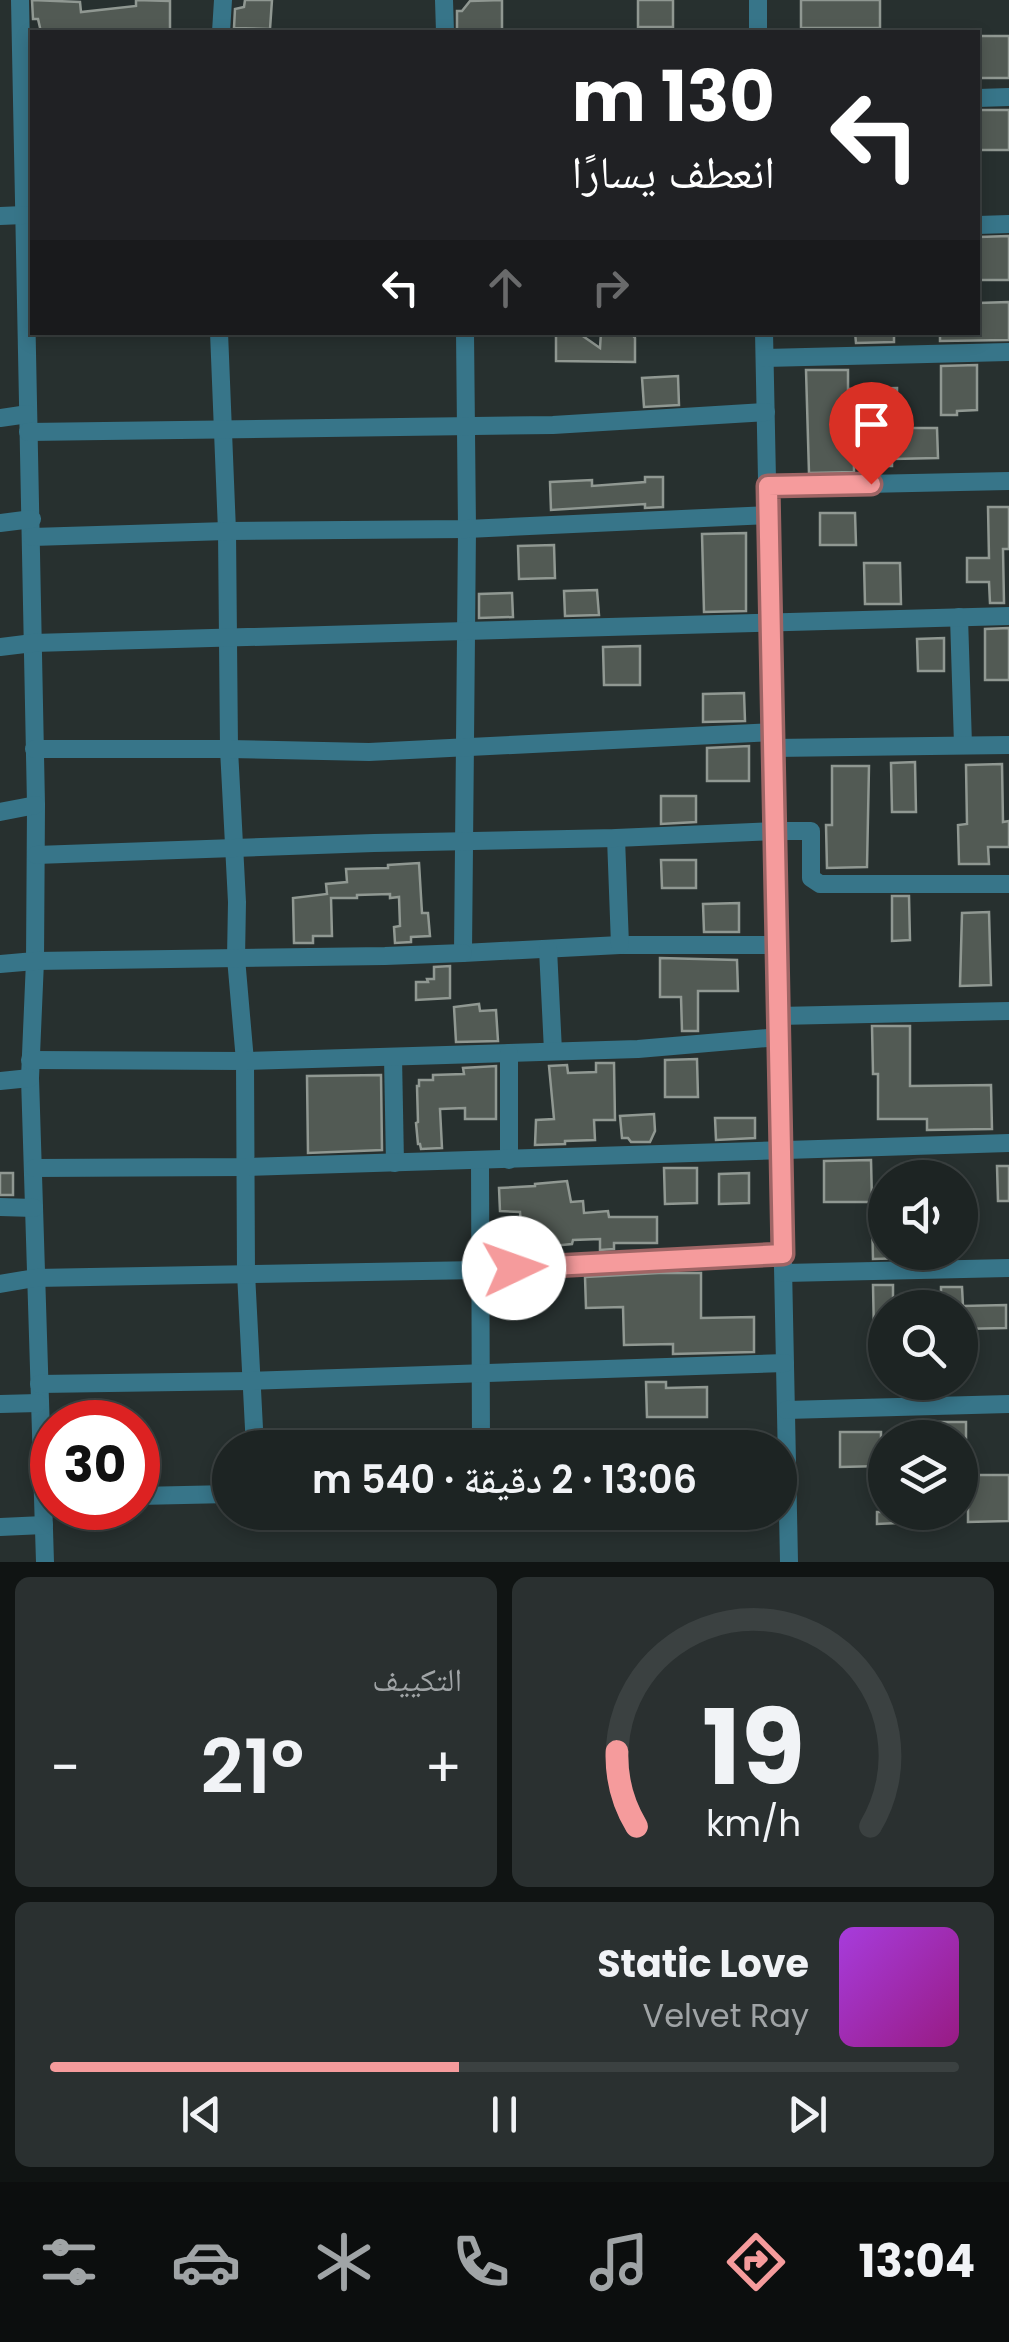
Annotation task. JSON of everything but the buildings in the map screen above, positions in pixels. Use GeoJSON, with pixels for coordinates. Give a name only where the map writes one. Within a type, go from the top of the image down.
{"type":"FeatureCollection","features":[{"type":"Feature","properties":{"kind":"street"},"geometry":{"type":"LineString","coordinates":[[20,0],[22,68],[28,101],[24,215],[30,317],[28,423],[36,805],[30,1069],[40,1400]]}},
{"type":"Feature","properties":{"kind":"street"},"geometry":{"type":"LineString","coordinates":[[220,30],[223,0]]}},
{"type":"Feature","properties":{"kind":"street"},"geometry":{"type":"LineString","coordinates":[[444,0],[444,30]]}},
{"type":"Feature","properties":{"kind":"street"},"geometry":{"type":"LineString","coordinates":[[758,0],[758,30]]}},
{"type":"Feature","properties":{"kind":"street"},"geometry":{"type":"LineString","coordinates":[[0,70],[22,68]]}},
{"type":"Feature","properties":{"kind":"street"},"geometry":{"type":"LineString","coordinates":[[980,98],[1009,97]]}},
{"type":"Feature","properties":{"kind":"street"},"geometry":{"type":"LineString","coordinates":[[0,216],[24,215]]}},
{"type":"Feature","properties":{"kind":"street"},"geometry":{"type":"LineString","coordinates":[[980,225],[1009,224]]}},
{"type":"Feature","properties":{"kind":"street"},"geometry":{"type":"LineString","coordinates":[[219,335],[232,849],[245,1061],[246,1273],[253,1430]]}},
{"type":"Feature","properties":{"kind":"street"},"geometry":{"type":"LineString","coordinates":[[463,953],[465,335]]}},
{"type":"Feature","properties":{"kind":"street"},"geometry":{"type":"LineString","coordinates":[[764,335],[786,1430]]}},
{"type":"Feature","properties":{"kind":"street"},"geometry":{"type":"LineString","coordinates":[[765,358],[1009,352]]}},
{"type":"Feature","properties":{"kind":"street"},"geometry":{"type":"LineString","coordinates":[[0,418],[28,423],[224,428],[553,425],[766,412]]}},
{"type":"Feature","properties":{"kind":"street"},"geometry":{"type":"LineString","coordinates":[[768,486],[1009,481]]}},
{"type":"Feature","properties":{"kind":"street"},"geometry":{"type":"LineString","coordinates":[[0,523],[32,528],[227,532],[467,529],[768,516]]}},
{"type":"Feature","properties":{"kind":"street"},"geometry":{"type":"LineString","coordinates":[[0,647],[32,643],[1009,616]]}},
{"type":"Feature","properties":{"kind":"street"},"geometry":{"type":"LineString","coordinates":[[959,617],[963,745]]}},
{"type":"Feature","properties":{"kind":"street"},"geometry":{"type":"LineString","coordinates":[[34,749],[369,752],[464,746],[773,740],[1009,745]]}},
{"type":"Feature","properties":{"kind":"street"},"geometry":{"type":"LineString","coordinates":[[0,812],[36,805]]}},
{"type":"Feature","properties":{"kind":"street"},"geometry":{"type":"LineString","coordinates":[[36,855],[811,831],[811,878],[820,884],[1009,884]]}},
{"type":"Feature","properties":{"kind":"street"},"geometry":{"type":"LineString","coordinates":[[616,838],[620,945]]}},
{"type":"Feature","properties":{"kind":"street"},"geometry":{"type":"LineString","coordinates":[[0,964],[385,956],[620,945],[777,944]]}},
{"type":"Feature","properties":{"kind":"street"},"geometry":{"type":"LineString","coordinates":[[548,949],[552,1051]]}},
{"type":"Feature","properties":{"kind":"street"},"geometry":{"type":"LineString","coordinates":[[778,1016],[1009,1010]]}},
{"type":"Feature","properties":{"kind":"street"},"geometry":{"type":"LineString","coordinates":[[0,1081],[30,1069],[638,1049],[779,1037]]}},
{"type":"Feature","properties":{"kind":"street"},"geometry":{"type":"LineString","coordinates":[[509,1053],[509,1160]]}},
{"type":"Feature","properties":{"kind":"street"},"geometry":{"type":"LineString","coordinates":[[393,1057],[395,1164]]}},
{"type":"Feature","properties":{"kind":"street"},"geometry":{"type":"LineString","coordinates":[[34,1168],[246,1168],[1009,1143]]}},
{"type":"Feature","properties":{"kind":"street"},"geometry":{"type":"LineString","coordinates":[[480,1161],[481,1430]]}},
{"type":"Feature","properties":{"kind":"street"},"geometry":{"type":"LineString","coordinates":[[0,1206],[34,1208]]}},
{"type":"Feature","properties":{"kind":"street"},"geometry":{"type":"LineString","coordinates":[[0,1284],[35,1278],[783,1264],[1009,1268]]}},
{"type":"Feature","properties":{"kind":"street"},"geometry":{"type":"LineString","coordinates":[[0,1404],[39,1394],[250,1381],[786,1363]]}},
{"type":"Feature","properties":{"kind":"street"},"geometry":{"type":"LineString","coordinates":[[786,1410],[1009,1404]]}},
{"type":"Feature","properties":{"kind":"street"},"geometry":{"type":"LineString","coordinates":[[160,1496],[212,1494]]}},
{"type":"Feature","properties":{"kind":"street"},"geometry":{"type":"LineString","coordinates":[[0,1527],[30,1526]]}},
{"type":"Feature","properties":{"kind":"street"},"geometry":{"type":"LineString","coordinates":[[44,1530],[44,1562]]}},
{"type":"Feature","properties":{"kind":"street"},"geometry":{"type":"LineString","coordinates":[[786,1530],[790,1562]]}},
{"type":"Feature","properties":{"kind":"route"},"geometry":{"type":"LineString","coordinates":[[514,1268],[783,1254],[768,486],[871,484]]}}]}
